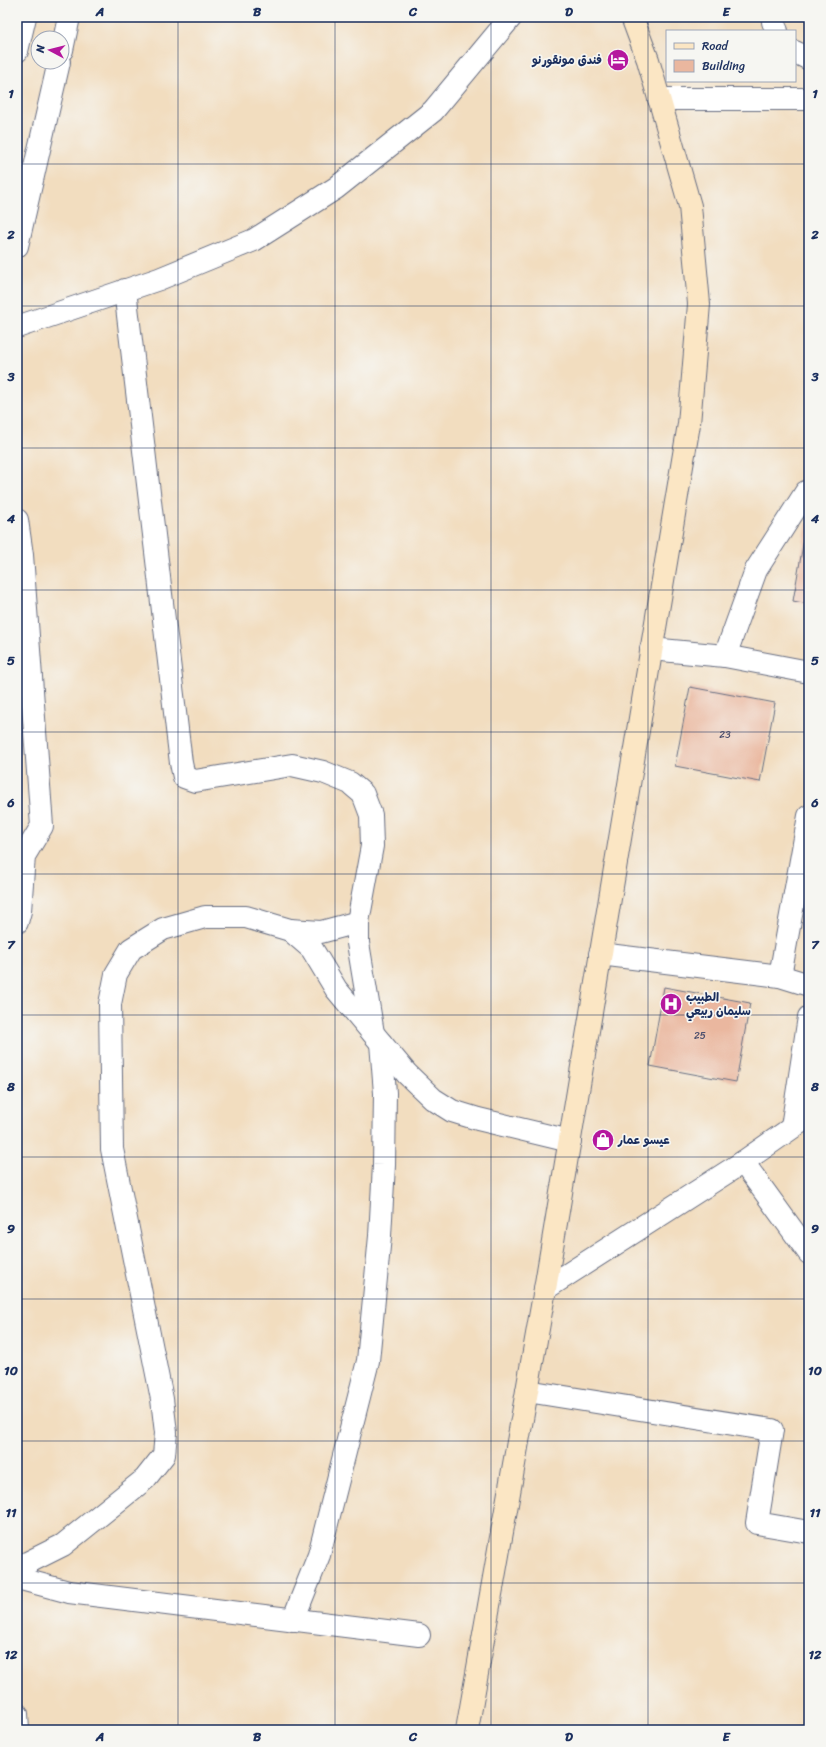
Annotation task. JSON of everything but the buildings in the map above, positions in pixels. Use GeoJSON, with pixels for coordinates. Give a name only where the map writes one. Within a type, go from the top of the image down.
{"type":"FeatureCollection","features":[{"type":"Feature","properties":{"kind":"main road"},"geometry":{"type":"LineString","coordinates":[[467,1730],[545,1289],[689,424],[699,304],[690,206],[648,60],[632,17]]}},
{"type":"Feature","properties":{"kind":"street"},"geometry":{"type":"LineString","coordinates":[[17,51],[26,17]]}},
{"type":"Feature","properties":{"kind":"street"},"geometry":{"type":"LineString","coordinates":[[67,30],[70,17]]}},
{"type":"Feature","properties":{"kind":"street"},"geometry":{"type":"LineString","coordinates":[[17,327],[159,278],[254,240],[336,188],[433,111],[511,17]]}},
{"type":"Feature","properties":{"kind":"street"},"geometry":{"type":"LineString","coordinates":[[773,17],[773,22],[777,30]]}},
{"type":"Feature","properties":{"kind":"street"},"geometry":{"type":"LineString","coordinates":[[796,52],[809,59]]}},
{"type":"Feature","properties":{"kind":"street"},"geometry":{"type":"LineString","coordinates":[[17,246],[57,70]]}},
{"type":"Feature","properties":{"kind":"street"},"geometry":{"type":"LineString","coordinates":[[659,98],[809,99]]}},
{"type":"Feature","properties":{"kind":"street"},"geometry":{"type":"LineString","coordinates":[[125,290],[181,763],[184,777],[195,780],[292,765],[323,772],[350,783],[363,794],[371,814],[372,846],[358,922],[358,943],[377,1038],[385,1093],[384,1165],[380,1236],[368,1361],[318,1555],[292,1620]]}},
{"type":"Feature","properties":{"kind":"street"},"geometry":{"type":"LineString","coordinates":[[725,656],[756,570],[806,492],[809,492]]}},
{"type":"Feature","properties":{"kind":"street"},"geometry":{"type":"LineString","coordinates":[[17,520],[42,826],[21,849],[20,911],[17,922]]}},
{"type":"Feature","properties":{"kind":"street"},"geometry":{"type":"LineString","coordinates":[[651,649],[725,656],[809,672]]}},
{"type":"Feature","properties":{"kind":"street"},"geometry":{"type":"LineString","coordinates":[[780,976],[809,816]]}},
{"type":"Feature","properties":{"kind":"street"},"geometry":{"type":"LineString","coordinates":[[17,1568],[63,1545],[145,1479],[164,1455],[166,1433],[162,1399],[112,1149],[110,1004],[116,974],[130,949],[163,928],[205,917],[246,917],[290,930],[321,932],[358,922]]}},
{"type":"Feature","properties":{"kind":"street"},"geometry":{"type":"LineString","coordinates":[[290,930],[312,949],[336,989],[407,1074],[428,1094],[452,1111],[478,1119],[570,1141]]}},
{"type":"Feature","properties":{"kind":"street"},"geometry":{"type":"LineString","coordinates":[[600,954],[780,976],[809,985]]}},
{"type":"Feature","properties":{"kind":"street"},"geometry":{"type":"LineString","coordinates":[[545,1289],[743,1162],[801,1122],[809,1017]]}},
{"type":"Feature","properties":{"kind":"street"},"geometry":{"type":"LineString","coordinates":[[743,1162],[809,1253]]}},
{"type":"Feature","properties":{"kind":"street"},"geometry":{"type":"LineString","coordinates":[[527,1391],[772,1430],[756,1523],[809,1532]]}},
{"type":"Feature","properties":{"kind":"street"},"geometry":{"type":"LineString","coordinates":[[17,1578],[69,1592],[419,1635]]}},
{"type":"Feature","properties":{"kind":"street"},"geometry":{"type":"LineString","coordinates":[[17,1714],[18,1730]]}},
{"type":"Feature","properties":{"kind":"place","name":"فندق مونقورنو"},"geometry":{"type":"Point","coordinates":[618,60]}},
{"type":"Feature","properties":{"kind":"place","name":"الطبيب سليمان ربيعي"},"geometry":{"type":"Point","coordinates":[671,1004]}},
{"type":"Feature","properties":{"kind":"place","name":"عيسو عمار"},"geometry":{"type":"Point","coordinates":[603,1140]}}]}
